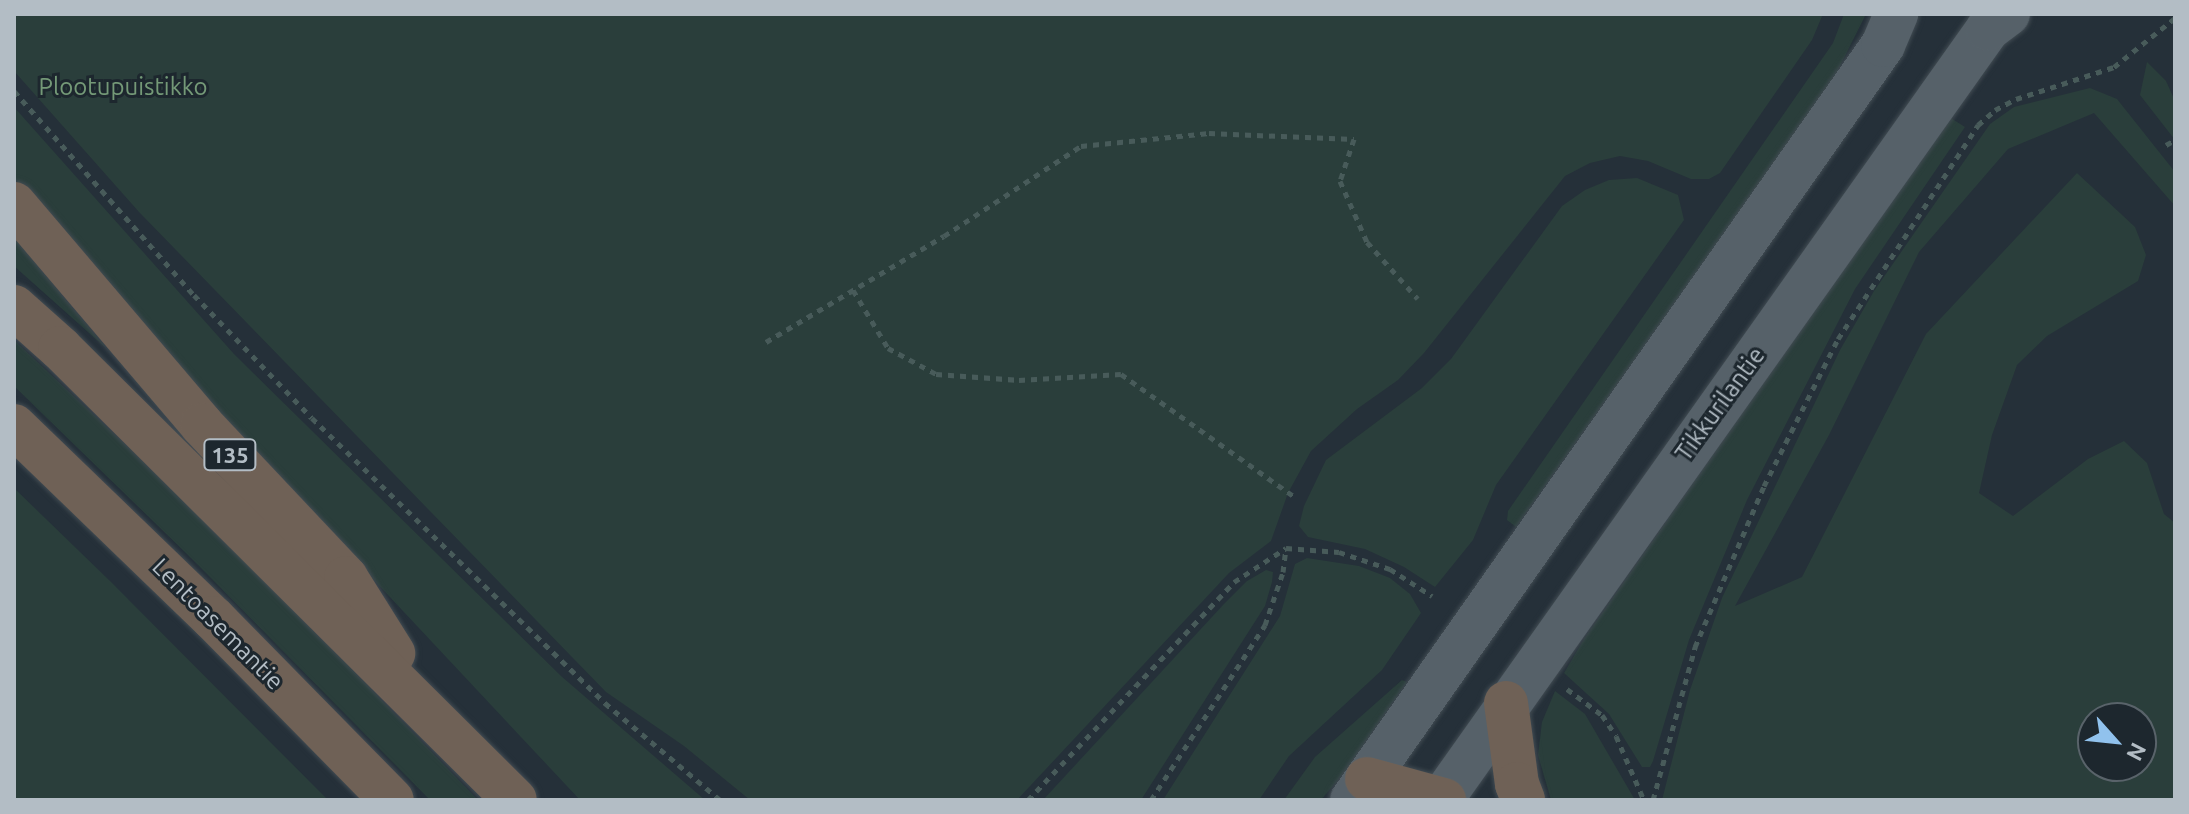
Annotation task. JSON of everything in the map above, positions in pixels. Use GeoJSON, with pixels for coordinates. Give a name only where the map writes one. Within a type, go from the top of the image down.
{"type":"FeatureCollection","features":[{"type":"Feature","properties":{"kind":"highway","name":"135"},"geometry":{"type":"LineString","coordinates":[[14,204],[202,425],[346,578],[432,716],[515,800]]}},
{"type":"Feature","properties":{"kind":"highway"},"geometry":{"type":"LineString","coordinates":[[14,307],[60,348],[432,716]]}},
{"type":"Feature","properties":{"kind":"highway","name":"Lentoasemantie"},"geometry":{"type":"LineString","coordinates":[[23,437],[213,618],[392,800]]}},
{"type":"Feature","properties":{"kind":"highway"},"geometry":{"type":"LineString","coordinates":[[1506,703],[1517,784],[1523,800]]}},
{"type":"Feature","properties":{"kind":"highway"},"geometry":{"type":"LineString","coordinates":[[1366,793],[1442,799]]}},
{"type":"Feature","properties":{"kind":"main road"},"geometry":{"type":"LineString","coordinates":[[1366,793],[1883,45],[1896,14]]}},
{"type":"Feature","properties":{"kind":"main road","name":"Tikkurilantie"},"geometry":{"type":"LineString","coordinates":[[1442,799],[1506,703],[1988,29],[2008,14]]}},
{"type":"Feature","properties":{"kind":"path"},"geometry":{"type":"LineString","coordinates":[[1653,800],[1695,647],[1764,486],[1838,339],[1978,125],[1995,110],[2016,99],[2114,67],[2175,18]]}},
{"type":"Feature","properties":{"kind":"path"},"geometry":{"type":"LineString","coordinates":[[14,91],[194,295],[312,418],[605,703],[720,800]]}},
{"type":"Feature","properties":{"kind":"path"},"geometry":{"type":"LineString","coordinates":[[766,342],[1081,146],[1209,133],[1354,139],[1340,181],[1367,242],[1418,299]]}},
{"type":"Feature","properties":{"kind":"path"},"geometry":{"type":"LineString","coordinates":[[2166,145],[2175,140]]}},
{"type":"Feature","properties":{"kind":"path"},"geometry":{"type":"LineString","coordinates":[[853,290],[888,348],[936,374],[1019,380],[1121,374],[1295,497]]}},
{"type":"Feature","properties":{"kind":"path"},"geometry":{"type":"LineString","coordinates":[[1151,800],[1265,625],[1283,572],[1286,548]]}},
{"type":"Feature","properties":{"kind":"path"},"geometry":{"type":"LineString","coordinates":[[1028,800],[1234,582],[1286,548],[1352,556],[1390,569],[1432,596]]}},
{"type":"Feature","properties":{"kind":"path"},"geometry":{"type":"LineString","coordinates":[[1558,682],[1602,715],[1616,736],[1644,800]]}},
{"type":"Feature","properties":{"kind":"green space","name":"Plootupuistikko"},"geometry":{"type":"Polygon","coordinates":[[[14,14],[1823,14],[1812,40],[1720,173],[1709,179],[1691,179],[1648,161],[1620,156],[1590,163],[1565,176],[1424,353],[1398,380],[1357,409],[1311,451],[1288,493],[1271,541],[1229,573],[1017,800],[750,800],[684,746],[606,692],[139,212],[14,71],[14,14]]]}},
{"type":"Feature","properties":{"kind":"green space"},"geometry":{"type":"Polygon","coordinates":[[[1844,14],[1866,14],[1833,80],[1516,527],[1507,520],[1508,511],[1833,43],[1844,14]]]}},
{"type":"Feature","properties":{"kind":"green space"},"geometry":{"type":"Polygon","coordinates":[[[2147,62],[2166,81],[2175,101],[2175,140],[2140,95],[2147,62]]]}},
{"type":"Feature","properties":{"kind":"green space"},"geometry":{"type":"Polygon","coordinates":[[[2090,88],[2117,99],[2175,172],[2175,206],[2094,113],[2008,149],[1919,252],[1829,435],[1735,606],[1802,577],[1926,334],[2077,173],[2135,227],[2146,255],[2138,281],[2047,336],[2017,365],[1992,435],[1979,493],[2013,516],[2088,459],[2124,441],[2147,463],[2164,514],[2175,523],[2175,800],[1662,800],[1690,690],[1722,598],[1840,350],[1874,291],[1990,124],[2014,107],[2090,88]]]}},
{"type":"Feature","properties":{"kind":"green space"},"geometry":{"type":"Polygon","coordinates":[[[14,107],[234,354],[561,676],[705,800],[580,800],[180,373],[14,178],[14,107]]]}},
{"type":"Feature","properties":{"kind":"green space"},"geometry":{"type":"Polygon","coordinates":[[[1949,117],[1965,127],[1855,289],[1747,500],[1689,640],[1653,761],[1650,767],[1642,767],[1609,714],[1564,673],[1584,639],[1949,117]]]}},
{"type":"Feature","properties":{"kind":"green space"},"geometry":{"type":"Polygon","coordinates":[[[1637,178],[1678,195],[1684,220],[1496,485],[1473,540],[1435,587],[1404,567],[1365,549],[1308,537],[1299,526],[1304,506],[1326,460],[1422,388],[1451,359],[1562,206],[1585,190],[1609,180],[1637,178]]]}},
{"type":"Feature","properties":{"kind":"green space"},"geometry":{"type":"Polygon","coordinates":[[[14,238],[107,349],[14,266],[14,238]]]}},
{"type":"Feature","properties":{"kind":"green space"},"geometry":{"type":"Polygon","coordinates":[[[14,340],[225,538],[478,800],[430,800],[192,559],[14,386],[14,340]]]}},
{"type":"Feature","properties":{"kind":"green space"},"geometry":{"type":"Polygon","coordinates":[[[14,488],[110,581],[328,800],[14,800],[14,488]]]}},
{"type":"Feature","properties":{"kind":"green space"},"geometry":{"type":"Polygon","coordinates":[[[1307,558],[1359,566],[1390,578],[1410,594],[1421,613],[1382,670],[1289,756],[1259,800],[1163,800],[1280,616],[1295,564],[1307,558]]]}},
{"type":"Feature","properties":{"kind":"green space"},"geometry":{"type":"Polygon","coordinates":[[[1266,570],[1273,572],[1265,606],[1141,800],[1043,800],[1223,605],[1247,581],[1266,570]]]}},
{"type":"Feature","properties":{"kind":"green space"},"geometry":{"type":"Polygon","coordinates":[[[1402,680],[1407,682],[1344,773],[1321,800],[1284,800],[1315,757],[1402,680]]]}},
{"type":"Feature","properties":{"kind":"green space"},"geometry":{"type":"Polygon","coordinates":[[[1555,691],[1585,714],[1635,800],[1551,800],[1538,755],[1542,722],[1555,691]]]}}]}
